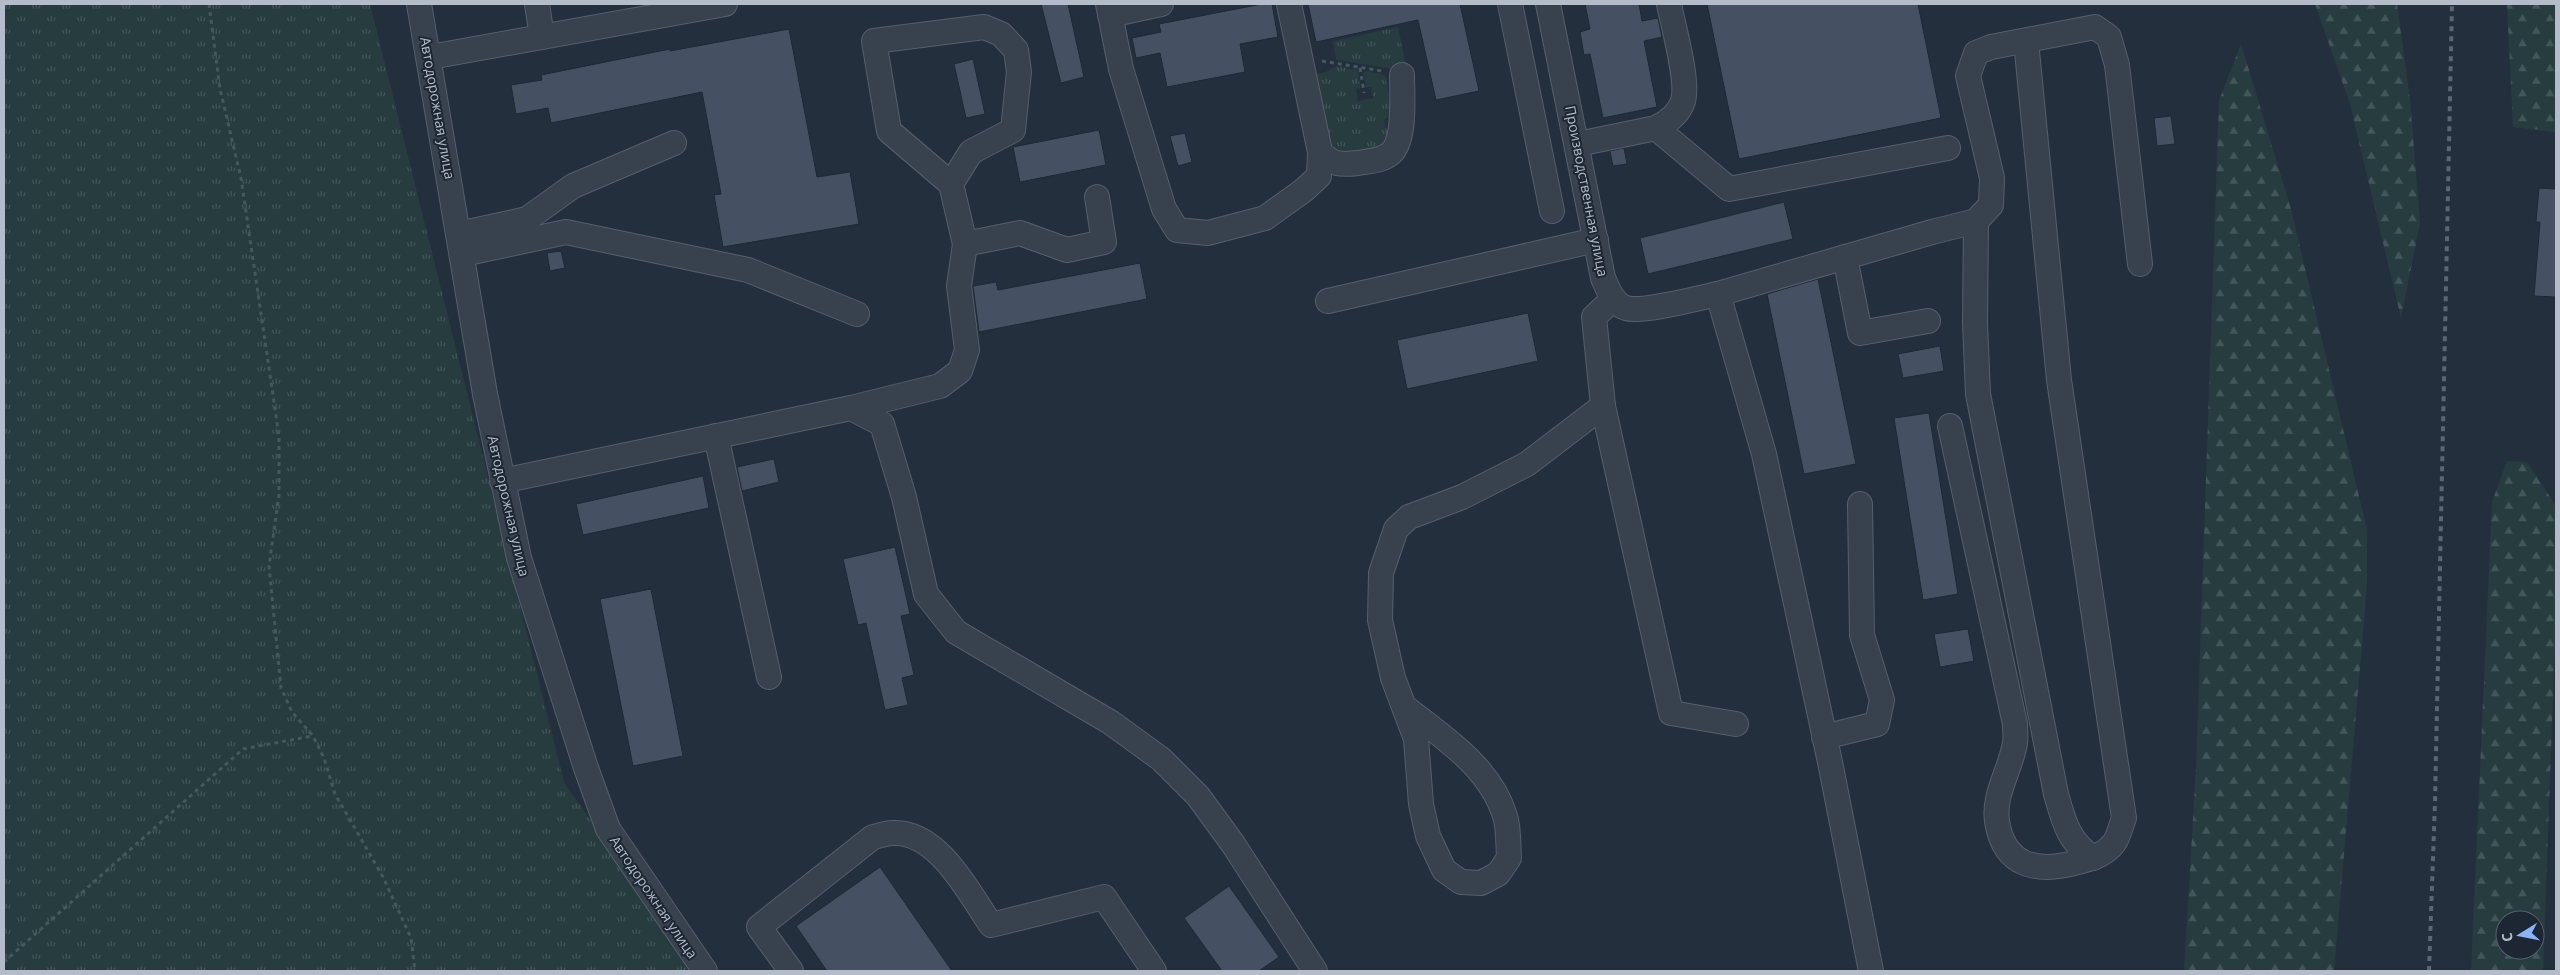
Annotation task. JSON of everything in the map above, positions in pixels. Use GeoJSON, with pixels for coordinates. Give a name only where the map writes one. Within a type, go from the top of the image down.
{"type":"FeatureCollection","features":[{"type":"Feature","properties":{"kind":"street","name":"Автодорожная улица"},"geometry":{"type":"LineString","coordinates":[[420,4],[502,481],[519,558],[586,768],[608,829],[705,971]]}},
{"type":"Feature","properties":{"kind":"street"},"geometry":{"type":"LineString","coordinates":[[537,4],[542,37]]}},
{"type":"Feature","properties":{"kind":"street"},"geometry":{"type":"LineString","coordinates":[[430,58],[726,4]]}},
{"type":"Feature","properties":{"kind":"street"},"geometry":{"type":"LineString","coordinates":[[1161,4],[1109,9],[1121,69],[1164,208],[1177,230],[1208,233],[1265,218],[1304,190],[1319,176],[1320,152],[1289,4]]}},
{"type":"Feature","properties":{"kind":"street"},"geometry":{"type":"LineString","coordinates":[[1510,4],[1552,211]]}},
{"type":"Feature","properties":{"kind":"street","name":"Производственная улица"},"geometry":{"type":"LineString","coordinates":[[1548,4],[1578,144],[1603,278],[1613,299]]}},
{"type":"Feature","properties":{"kind":"street"},"geometry":{"type":"LineString","coordinates":[[1578,144],[1656,128],[1667,122],[1678,112],[1683,100],[1684,83],[1669,4]]}},
{"type":"Feature","properties":{"kind":"street"},"geometry":{"type":"LineString","coordinates":[[502,481],[851,408],[940,386],[960,371],[967,350],[959,286],[966,244],[951,184],[890,131],[874,42],[984,27],[1001,34],[1016,50],[1019,72],[1013,130],[971,152],[951,184]]}},
{"type":"Feature","properties":{"kind":"street"},"geometry":{"type":"LineString","coordinates":[[1736,724],[1671,713],[1603,406],[1594,318],[1613,299],[1625,308],[1642,308],[1718,294],[1976,221],[1991,205],[1992,178],[1968,76],[1976,53],[1991,47],[2095,27],[2109,36],[2117,65],[2140,264]]}},
{"type":"Feature","properties":{"kind":"street"},"geometry":{"type":"LineString","coordinates":[[1950,426],[2015,724],[2015,744],[1999,794],[1997,821],[2004,843],[2015,858],[2031,867],[2046,868],[2067,865],[2100,856],[2115,842],[2124,818],[2059,380],[2026,41]]}},
{"type":"Feature","properties":{"kind":"street"},"geometry":{"type":"LineString","coordinates":[[1320,152],[1329,162],[1342,164],[1377,160],[1390,154],[1397,144],[1401,128],[1402,75]]}},
{"type":"Feature","properties":{"kind":"street"},"geometry":{"type":"LineString","coordinates":[[1656,128],[1729,189],[1948,148]]}},
{"type":"Feature","properties":{"kind":"street"},"geometry":{"type":"LineString","coordinates":[[461,244],[527,219],[573,186],[674,143]]}},
{"type":"Feature","properties":{"kind":"street"},"geometry":{"type":"LineString","coordinates":[[966,244],[1020,233],[1067,250],[1104,242],[1097,197]]}},
{"type":"Feature","properties":{"kind":"street"},"geometry":{"type":"LineString","coordinates":[[1976,221],[1975,323],[1978,394],[2056,794],[2067,831],[2079,848],[2093,858]]}},
{"type":"Feature","properties":{"kind":"street"},"geometry":{"type":"LineString","coordinates":[[461,244],[566,232],[748,270],[857,314]]}},
{"type":"Feature","properties":{"kind":"street"},"geometry":{"type":"LineString","coordinates":[[1328,301],[1596,240]]}},
{"type":"Feature","properties":{"kind":"street"},"geometry":{"type":"LineString","coordinates":[[1845,257],[1860,333],[1928,321]]}},
{"type":"Feature","properties":{"kind":"street"},"geometry":{"type":"LineString","coordinates":[[1718,294],[1764,454],[1871,971]]}},
{"type":"Feature","properties":{"kind":"street"},"geometry":{"type":"LineString","coordinates":[[1406,708],[1472,761],[1494,792],[1505,817],[1509,858],[1498,874],[1481,884],[1461,882],[1444,870],[1428,836],[1420,804],[1416,739],[1406,708],[1393,678],[1380,620],[1380,574],[1396,529],[1409,517],[1462,497],[1526,464],[1603,406]]}},
{"type":"Feature","properties":{"kind":"street"},"geometry":{"type":"LineString","coordinates":[[851,408],[882,424],[904,497],[926,594],[956,632],[1110,722],[1161,759],[1198,796],[1233,844],[1314,971]]}},
{"type":"Feature","properties":{"kind":"street"},"geometry":{"type":"LineString","coordinates":[[716,436],[769,677]]}},
{"type":"Feature","properties":{"kind":"street"},"geometry":{"type":"LineString","coordinates":[[1824,737],[1877,724],[1882,700],[1862,634],[1860,504]]}},
{"type":"Feature","properties":{"kind":"street"},"geometry":{"type":"LineString","coordinates":[[791,971],[759,927],[873,837],[893,832],[918,838],[941,853],[991,925],[1104,897],[1154,971]]}},
{"type":"Feature","properties":{"kind":"path"},"geometry":{"type":"LineString","coordinates":[[209,4],[220,89],[241,178],[279,436],[279,495],[269,566],[281,688],[292,712],[313,736],[324,758],[335,794],[383,877],[410,938],[415,971]]}},
{"type":"Feature","properties":{"kind":"path"},"geometry":{"type":"LineString","coordinates":[[1300,57],[1402,75]]}},
{"type":"Feature","properties":{"kind":"path"},"geometry":{"type":"LineString","coordinates":[[1360,68],[1364,93]]}},
{"type":"Feature","properties":{"kind":"path"},"geometry":{"type":"LineString","coordinates":[[4,962],[243,749],[313,736]]}},
{"type":"Feature","properties":{"kind":"green space"},"geometry":{"type":"Polygon","coordinates":[[[4,4],[370,4],[564,782],[695,971],[4,971],[4,4]]]}},
{"type":"Feature","properties":{"kind":"green space"},"geometry":{"type":"Polygon","coordinates":[[[2315,4],[2397,4],[2410,99],[2420,223],[2401,318],[2350,104],[2315,4]]]}},
{"type":"Feature","properties":{"kind":"green space"},"geometry":{"type":"Polygon","coordinates":[[[2507,4],[2556,4],[2556,132],[2513,127],[2507,4]]]}},
{"type":"Feature","properties":{"kind":"green space"},"geometry":{"type":"Polygon","coordinates":[[[1398,27],[1407,71],[1336,60],[1333,41],[1398,27]]]}},
{"type":"Feature","properties":{"kind":"green space"},"geometry":{"type":"Polygon","coordinates":[[[2241,44],[2291,209],[2367,530],[2367,586],[2334,971],[2184,971],[2196,769],[2219,100],[2241,44]]]}},
{"type":"Feature","properties":{"kind":"green space"},"geometry":{"type":"Polygon","coordinates":[[[1336,66],[1358,70],[1360,88],[1356,89],[1358,101],[1373,98],[1371,87],[1366,87],[1363,73],[1366,71],[1385,75],[1393,114],[1384,120],[1389,139],[1385,150],[1344,157],[1328,150],[1314,75],[1326,72],[1336,66]]]}},
{"type":"Feature","properties":{"kind":"green space"},"geometry":{"type":"Polygon","coordinates":[[[2507,461],[2527,462],[2556,506],[2556,612],[2545,916],[2545,910],[2495,910],[2495,960],[2543,960],[2543,971],[2471,971],[2492,502],[2507,461]]]}},
{"type":"Feature","properties":{"kind":"building"},"geometry":{"type":"Polygon","coordinates":[[[1041,4],[1068,4],[1084,77],[1061,83],[1041,4]]]}},
{"type":"Feature","properties":{"kind":"building"},"geometry":{"type":"Polygon","coordinates":[[[1262,4],[1272,4],[1278,37],[1240,44],[1245,72],[1167,87],[1160,53],[1136,58],[1132,38],[1161,32],[1159,24],[1262,4]]]}},
{"type":"Feature","properties":{"kind":"building"},"geometry":{"type":"Polygon","coordinates":[[[1308,4],[1460,4],[1479,91],[1436,100],[1418,20],[1316,42],[1308,4]]]}},
{"type":"Feature","properties":{"kind":"building"},"geometry":{"type":"Polygon","coordinates":[[[1585,4],[1639,4],[1642,21],[1658,18],[1662,37],[1644,41],[1657,107],[1603,118],[1590,54],[1584,55],[1580,32],[1590,29],[1585,4]]]}},
{"type":"Feature","properties":{"kind":"building"},"geometry":{"type":"Polygon","coordinates":[[[1707,4],[1918,4],[1941,118],[1739,159],[1707,4]]]}},
{"type":"Feature","properties":{"kind":"building"},"geometry":{"type":"Polygon","coordinates":[[[789,29],[817,177],[850,172],[859,224],[723,247],[714,195],[721,194],[702,92],[551,123],[548,108],[516,114],[511,85],[542,80],[541,75],[670,49],[670,51],[789,29]]]}},
{"type":"Feature","properties":{"kind":"building"},"geometry":{"type":"Polygon","coordinates":[[[973,59],[985,114],[966,118],[954,64],[973,59]]]}},
{"type":"Feature","properties":{"kind":"building"},"geometry":{"type":"Polygon","coordinates":[[[2171,116],[2175,144],[2157,146],[2154,118],[2171,116]]]}},
{"type":"Feature","properties":{"kind":"building"},"geometry":{"type":"Polygon","coordinates":[[[1099,130],[1106,165],[1020,182],[1013,147],[1099,130]]]}},
{"type":"Feature","properties":{"kind":"building"},"geometry":{"type":"Polygon","coordinates":[[[1185,133],[1192,162],[1178,166],[1170,136],[1185,133]]]}},
{"type":"Feature","properties":{"kind":"building"},"geometry":{"type":"Polygon","coordinates":[[[1624,148],[1627,164],[1613,166],[1610,151],[1624,148]]]}},
{"type":"Feature","properties":{"kind":"building"},"geometry":{"type":"Polygon","coordinates":[[[2539,188],[2556,189],[2556,297],[2534,296],[2540,222],[2536,222],[2539,188]]]}},
{"type":"Feature","properties":{"kind":"building"},"geometry":{"type":"Polygon","coordinates":[[[1784,202],[1793,239],[1648,274],[1640,238],[1784,202]]]}},
{"type":"Feature","properties":{"kind":"building"},"geometry":{"type":"Polygon","coordinates":[[[561,251],[565,268],[550,271],[547,253],[561,251]]]}},
{"type":"Feature","properties":{"kind":"building"},"geometry":{"type":"Polygon","coordinates":[[[1140,263],[1147,299],[979,332],[973,286],[996,282],[998,290],[1140,263]]]}},
{"type":"Feature","properties":{"kind":"building"},"geometry":{"type":"Polygon","coordinates":[[[1818,279],[1856,464],[1804,474],[1767,294],[1818,279]]]}},
{"type":"Feature","properties":{"kind":"building"},"geometry":{"type":"Polygon","coordinates":[[[1528,313],[1538,361],[1407,389],[1397,340],[1528,313]]]}},
{"type":"Feature","properties":{"kind":"building"},"geometry":{"type":"Polygon","coordinates":[[[1940,346],[1944,371],[1903,378],[1898,354],[1940,346]]]}},
{"type":"Feature","properties":{"kind":"building"},"geometry":{"type":"Polygon","coordinates":[[[1929,413],[1958,594],[1923,600],[1894,418],[1929,413]]]}},
{"type":"Feature","properties":{"kind":"building"},"geometry":{"type":"Polygon","coordinates":[[[774,459],[779,482],[742,491],[737,467],[774,459]]]}},
{"type":"Feature","properties":{"kind":"building"},"geometry":{"type":"Polygon","coordinates":[[[703,476],[709,508],[583,535],[576,504],[703,476]]]}},
{"type":"Feature","properties":{"kind":"building"},"geometry":{"type":"Polygon","coordinates":[[[895,547],[910,614],[901,616],[914,675],[902,678],[908,705],[885,710],[866,623],[858,625],[843,559],[895,547]]]}},
{"type":"Feature","properties":{"kind":"building"},"geometry":{"type":"Polygon","coordinates":[[[651,589],[683,756],[633,766],[600,599],[651,589]]]}},
{"type":"Feature","properties":{"kind":"building"},"geometry":{"type":"Polygon","coordinates":[[[1968,629],[1974,661],[1940,667],[1934,634],[1968,629]]]}},
{"type":"Feature","properties":{"kind":"building"},"geometry":{"type":"Polygon","coordinates":[[[880,867],[952,971],[827,971],[796,926],[880,867]]]}},
{"type":"Feature","properties":{"kind":"building"},"geometry":{"type":"Polygon","coordinates":[[[1229,886],[1279,957],[1259,971],[1222,971],[1184,918],[1229,886]]]}},
{"type":"Feature","properties":{"kind":"railway"},"geometry":{"type":"LineString","coordinates":[[2429,971],[2435,802],[2452,4]]}}]}
